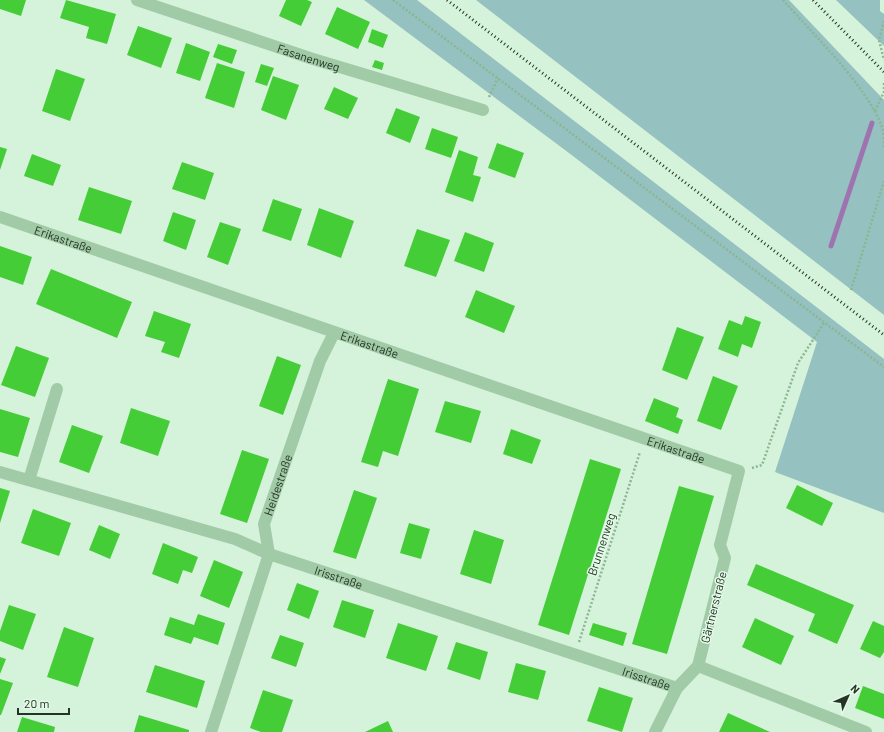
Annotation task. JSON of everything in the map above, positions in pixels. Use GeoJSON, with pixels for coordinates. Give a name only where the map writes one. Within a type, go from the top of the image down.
{"type":"FeatureCollection","features":[{"type":"Feature","properties":{"kind":"street","name":"Fasanenweg"},"geometry":{"type":"LineString","coordinates":[[137,0],[313,59],[483,110]]}},
{"type":"Feature","properties":{"kind":"street","name":"Erikastraße"},"geometry":{"type":"LineString","coordinates":[[0,217],[334,333],[740,471]]}},
{"type":"Feature","properties":{"kind":"street","name":"Heidestraße"},"geometry":{"type":"LineString","coordinates":[[211,732],[269,554],[264,524],[320,361],[334,333]]}},
{"type":"Feature","properties":{"kind":"street"},"geometry":{"type":"LineString","coordinates":[[29,480],[57,389]]}},
{"type":"Feature","properties":{"kind":"street","name":"Gärtnerstraße"},"geometry":{"type":"LineString","coordinates":[[655,732],[677,688],[698,666],[725,558],[720,545],[740,471]]}},
{"type":"Feature","properties":{"kind":"street","name":"Irisstraße"},"geometry":{"type":"LineString","coordinates":[[0,472],[235,539],[269,554],[677,688]]}},
{"type":"Feature","properties":{"kind":"street"},"geometry":{"type":"LineString","coordinates":[[698,666],[866,732]]}},
{"type":"Feature","properties":{"kind":"path"},"geometry":{"type":"LineString","coordinates":[[393,0],[884,368]]}},
{"type":"Feature","properties":{"kind":"path"},"geometry":{"type":"LineString","coordinates":[[783,0],[851,78],[883,128],[884,148]]}},
{"type":"Feature","properties":{"kind":"path"},"geometry":{"type":"LineString","coordinates":[[884,20],[879,40],[884,60]]}},
{"type":"Feature","properties":{"kind":"path"},"geometry":{"type":"LineString","coordinates":[[483,110],[498,78]]}},
{"type":"Feature","properties":{"kind":"path"},"geometry":{"type":"LineString","coordinates":[[874,112],[884,92],[884,82]]}},
{"type":"Feature","properties":{"kind":"path"},"geometry":{"type":"LineString","coordinates":[[851,290],[884,181]]}},
{"type":"Feature","properties":{"kind":"path"},"geometry":{"type":"LineString","coordinates":[[740,471],[762,465],[798,364],[824,323]]}},
{"type":"Feature","properties":{"kind":"path","name":"Brunnenweg"},"geometry":{"type":"LineString","coordinates":[[575,655],[645,438]]}},
{"type":"Feature","properties":{"kind":"shaded area"},"geometry":{"type":"Polygon","coordinates":[[[364,0],[417,0],[884,359],[884,513],[775,472],[817,342],[565,150],[364,0]]]}},
{"type":"Feature","properties":{"kind":"shaded area"},"geometry":{"type":"Polygon","coordinates":[[[476,0],[789,0],[884,100],[884,315],[476,0]]]}},
{"type":"Feature","properties":{"kind":"shaded area"},"geometry":{"type":"Polygon","coordinates":[[[836,0],[880,0],[880,11],[884,14],[884,46],[836,0]]]}},
{"type":"Feature","properties":{"kind":"building"},"geometry":{"type":"Polygon","coordinates":[[[0,0],[26,0],[21,16],[0,9],[0,0]]]}},
{"type":"Feature","properties":{"kind":"building"},"geometry":{"type":"Polygon","coordinates":[[[66,0],[116,14],[107,44],[86,38],[89,27],[60,18],[66,0]]]}},
{"type":"Feature","properties":{"kind":"building"},"geometry":{"type":"Polygon","coordinates":[[[286,0],[307,0],[312,2],[301,26],[279,16],[286,0]]]}},
{"type":"Feature","properties":{"kind":"building"},"geometry":{"type":"Polygon","coordinates":[[[337,7],[370,22],[358,49],[325,34],[337,7]]]}},
{"type":"Feature","properties":{"kind":"building"},"geometry":{"type":"Polygon","coordinates":[[[138,26],[172,38],[161,68],[127,55],[138,26]]]}},
{"type":"Feature","properties":{"kind":"building"},"geometry":{"type":"Polygon","coordinates":[[[372,29],[388,35],[383,48],[368,42],[372,29]]]}},
{"type":"Feature","properties":{"kind":"building"},"geometry":{"type":"Polygon","coordinates":[[[186,43],[210,52],[200,81],[176,73],[186,43]]]}},
{"type":"Feature","properties":{"kind":"building"},"geometry":{"type":"Polygon","coordinates":[[[218,44],[237,50],[232,64],[213,57],[218,44]]]}},
{"type":"Feature","properties":{"kind":"building"},"geometry":{"type":"Polygon","coordinates":[[[375,60],[384,63],[382,70],[372,67],[375,60]]]}},
{"type":"Feature","properties":{"kind":"building"},"geometry":{"type":"Polygon","coordinates":[[[217,63],[245,72],[234,108],[205,98],[217,63]]]}},
{"type":"Feature","properties":{"kind":"building"},"geometry":{"type":"Polygon","coordinates":[[[261,64],[274,68],[267,86],[255,82],[261,64]]]}},
{"type":"Feature","properties":{"kind":"building"},"geometry":{"type":"Polygon","coordinates":[[[56,69],[85,79],[70,121],[42,111],[56,69]]]}},
{"type":"Feature","properties":{"kind":"building"},"geometry":{"type":"Polygon","coordinates":[[[273,76],[299,85],[286,120],[261,110],[273,76]]]}},
{"type":"Feature","properties":{"kind":"building"},"geometry":{"type":"Polygon","coordinates":[[[334,87],[358,98],[348,119],[324,109],[334,87]]]}},
{"type":"Feature","properties":{"kind":"building"},"geometry":{"type":"Polygon","coordinates":[[[396,108],[420,117],[410,143],[386,133],[396,108]]]}},
{"type":"Feature","properties":{"kind":"building"},"geometry":{"type":"Polygon","coordinates":[[[432,128],[458,137],[451,158],[425,149],[432,128]]]}},
{"type":"Feature","properties":{"kind":"building"},"geometry":{"type":"Polygon","coordinates":[[[497,143],[524,153],[515,178],[488,168],[497,143]]]}},
{"type":"Feature","properties":{"kind":"building"},"geometry":{"type":"Polygon","coordinates":[[[0,147],[7,149],[0,170],[0,147]]]}},
{"type":"Feature","properties":{"kind":"building"},"geometry":{"type":"Polygon","coordinates":[[[459,150],[478,157],[473,175],[481,177],[473,202],[445,192],[459,150]]]}},
{"type":"Feature","properties":{"kind":"building"},"geometry":{"type":"Polygon","coordinates":[[[32,154],[61,165],[53,186],[24,176],[32,154]]]}},
{"type":"Feature","properties":{"kind":"building"},"geometry":{"type":"Polygon","coordinates":[[[182,162],[214,173],[205,200],[172,189],[182,162]]]}},
{"type":"Feature","properties":{"kind":"building"},"geometry":{"type":"Polygon","coordinates":[[[89,187],[132,201],[121,234],[78,220],[89,187]]]}},
{"type":"Feature","properties":{"kind":"building"},"geometry":{"type":"Polygon","coordinates":[[[273,199],[302,209],[291,241],[262,231],[273,199]]]}},
{"type":"Feature","properties":{"kind":"building"},"geometry":{"type":"Polygon","coordinates":[[[319,208],[354,221],[341,258],[307,245],[319,208]]]}},
{"type":"Feature","properties":{"kind":"building"},"geometry":{"type":"Polygon","coordinates":[[[173,212],[196,220],[186,250],[163,241],[173,212]]]}},
{"type":"Feature","properties":{"kind":"building"},"geometry":{"type":"Polygon","coordinates":[[[220,222],[241,229],[228,265],[207,257],[220,222]]]}},
{"type":"Feature","properties":{"kind":"building"},"geometry":{"type":"Polygon","coordinates":[[[417,229],[450,240],[436,277],[404,266],[417,229]]]}},
{"type":"Feature","properties":{"kind":"building"},"geometry":{"type":"Polygon","coordinates":[[[465,232],[494,243],[484,272],[454,261],[465,232]]]}},
{"type":"Feature","properties":{"kind":"building"},"geometry":{"type":"Polygon","coordinates":[[[0,246],[32,257],[23,285],[0,277],[0,246]]]}},
{"type":"Feature","properties":{"kind":"building"},"geometry":{"type":"Polygon","coordinates":[[[51,269],[132,302],[117,338],[36,304],[51,269]]]}},
{"type":"Feature","properties":{"kind":"building"},"geometry":{"type":"Polygon","coordinates":[[[476,290],[515,306],[504,333],[465,317],[476,290]]]}},
{"type":"Feature","properties":{"kind":"building"},"geometry":{"type":"Polygon","coordinates":[[[154,311],[191,324],[179,358],[161,352],[165,342],[145,336],[154,311]]]}},
{"type":"Feature","properties":{"kind":"building"},"geometry":{"type":"Polygon","coordinates":[[[745,316],[761,322],[752,348],[742,344],[738,357],[718,349],[729,320],[742,325],[745,316]]]}},
{"type":"Feature","properties":{"kind":"building"},"geometry":{"type":"Polygon","coordinates":[[[677,327],[704,337],[687,380],[662,370],[677,327]]]}},
{"type":"Feature","properties":{"kind":"building"},"geometry":{"type":"Polygon","coordinates":[[[16,346],[49,358],[35,397],[1,385],[16,346]]]}},
{"type":"Feature","properties":{"kind":"building"},"geometry":{"type":"Polygon","coordinates":[[[277,356],[301,365],[283,415],[259,406],[277,356]]]}},
{"type":"Feature","properties":{"kind":"building"},"geometry":{"type":"Polygon","coordinates":[[[713,376],[738,386],[721,430],[697,421],[713,376]]]}},
{"type":"Feature","properties":{"kind":"building"},"geometry":{"type":"Polygon","coordinates":[[[388,379],[419,389],[398,456],[383,451],[378,467],[361,462],[388,379]]]}},
{"type":"Feature","properties":{"kind":"building"},"geometry":{"type":"Polygon","coordinates":[[[654,398],[679,408],[676,417],[683,420],[678,434],[645,421],[654,398]]]}},
{"type":"Feature","properties":{"kind":"building"},"geometry":{"type":"Polygon","coordinates":[[[445,401],[481,411],[471,443],[435,432],[445,401]]]}},
{"type":"Feature","properties":{"kind":"building"},"geometry":{"type":"Polygon","coordinates":[[[131,408],[170,421],[158,456],[120,443],[131,408]]]}},
{"type":"Feature","properties":{"kind":"building"},"geometry":{"type":"Polygon","coordinates":[[[0,409],[30,418],[18,457],[0,452],[0,409]]]}},
{"type":"Feature","properties":{"kind":"building"},"geometry":{"type":"Polygon","coordinates":[[[72,425],[103,436],[89,473],[59,462],[72,425]]]}},
{"type":"Feature","properties":{"kind":"building"},"geometry":{"type":"Polygon","coordinates":[[[511,429],[541,440],[532,464],[503,454],[511,429]]]}},
{"type":"Feature","properties":{"kind":"building"},"geometry":{"type":"Polygon","coordinates":[[[242,450],[269,459],[247,523],[220,514],[242,450]]]}},
{"type":"Feature","properties":{"kind":"building"},"geometry":{"type":"Polygon","coordinates":[[[590,459],[621,469],[569,635],[538,625],[590,459]]]}},
{"type":"Feature","properties":{"kind":"building"},"geometry":{"type":"Polygon","coordinates":[[[797,485],[833,503],[822,526],[786,508],[797,485]]]}},
{"type":"Feature","properties":{"kind":"building"},"geometry":{"type":"Polygon","coordinates":[[[679,486],[714,496],[667,654],[632,644],[679,486]]]}},
{"type":"Feature","properties":{"kind":"building"},"geometry":{"type":"Polygon","coordinates":[[[0,488],[10,491],[0,523],[0,488]]]}},
{"type":"Feature","properties":{"kind":"building"},"geometry":{"type":"Polygon","coordinates":[[[354,490],[377,498],[356,559],[333,552],[354,490]]]}},
{"type":"Feature","properties":{"kind":"building"},"geometry":{"type":"Polygon","coordinates":[[[33,509],[71,523],[59,556],[21,543],[33,509]]]}},
{"type":"Feature","properties":{"kind":"building"},"geometry":{"type":"Polygon","coordinates":[[[409,523],[430,529],[421,559],[400,553],[409,523]]]}},
{"type":"Feature","properties":{"kind":"building"},"geometry":{"type":"Polygon","coordinates":[[[99,525],[120,534],[110,559],[89,550],[99,525]]]}},
{"type":"Feature","properties":{"kind":"building"},"geometry":{"type":"Polygon","coordinates":[[[474,530],[504,540],[491,584],[460,574],[474,530]]]}},
{"type":"Feature","properties":{"kind":"building"},"geometry":{"type":"Polygon","coordinates":[[[163,543],[198,557],[192,573],[183,570],[178,584],[152,574],[163,543]]]}},
{"type":"Feature","properties":{"kind":"building"},"geometry":{"type":"Polygon","coordinates":[[[214,560],[243,572],[229,608],[200,596],[214,560]]]}},
{"type":"Feature","properties":{"kind":"building"},"geometry":{"type":"Polygon","coordinates":[[[756,564],[854,605],[837,644],[808,631],[815,614],[747,585],[756,564]]]}},
{"type":"Feature","properties":{"kind":"building"},"geometry":{"type":"Polygon","coordinates":[[[297,583],[319,591],[309,619],[287,610],[297,583]]]}},
{"type":"Feature","properties":{"kind":"building"},"geometry":{"type":"Polygon","coordinates":[[[342,600],[374,610],[365,638],[333,627],[342,600]]]}},
{"type":"Feature","properties":{"kind":"building"},"geometry":{"type":"Polygon","coordinates":[[[9,605],[36,614],[23,650],[0,641],[0,631],[9,605]]]}},
{"type":"Feature","properties":{"kind":"building"},"geometry":{"type":"Polygon","coordinates":[[[198,614],[225,623],[218,645],[194,637],[191,644],[164,635],[170,617],[194,625],[198,614]]]}},
{"type":"Feature","properties":{"kind":"building"},"geometry":{"type":"Polygon","coordinates":[[[755,618],[794,636],[781,665],[742,647],[755,618]]]}},
{"type":"Feature","properties":{"kind":"building"},"geometry":{"type":"Polygon","coordinates":[[[873,621],[884,626],[884,652],[880,658],[860,649],[873,621]]]}},
{"type":"Feature","properties":{"kind":"building"},"geometry":{"type":"Polygon","coordinates":[[[398,623],[438,636],[426,671],[386,658],[398,623]]]}},
{"type":"Feature","properties":{"kind":"building"},"geometry":{"type":"Polygon","coordinates":[[[593,623],[627,633],[623,646],[589,635],[593,623]]]}},
{"type":"Feature","properties":{"kind":"building"},"geometry":{"type":"Polygon","coordinates":[[[64,627],[94,638],[78,687],[47,677],[64,627]]]}},
{"type":"Feature","properties":{"kind":"building"},"geometry":{"type":"Polygon","coordinates":[[[280,635],[304,643],[296,667],[271,658],[280,635]]]}},
{"type":"Feature","properties":{"kind":"building"},"geometry":{"type":"Polygon","coordinates":[[[456,642],[488,652],[480,680],[447,669],[456,642]]]}},
{"type":"Feature","properties":{"kind":"building"},"geometry":{"type":"Polygon","coordinates":[[[0,657],[6,659],[0,674],[0,657]]]}},
{"type":"Feature","properties":{"kind":"building"},"geometry":{"type":"Polygon","coordinates":[[[516,663],[546,671],[538,700],[508,692],[516,663]]]}},
{"type":"Feature","properties":{"kind":"building"},"geometry":{"type":"Polygon","coordinates":[[[155,665],[205,681],[197,708],[146,692],[155,665]]]}},
{"type":"Feature","properties":{"kind":"building"},"geometry":{"type":"Polygon","coordinates":[[[0,679],[13,683],[1,715],[0,715],[0,679]]]}},
{"type":"Feature","properties":{"kind":"building"},"geometry":{"type":"Polygon","coordinates":[[[863,686],[884,694],[884,719],[855,708],[863,686]]]}},
{"type":"Feature","properties":{"kind":"building"},"geometry":{"type":"Polygon","coordinates":[[[599,687],[633,698],[622,732],[587,721],[599,687]]]}},
{"type":"Feature","properties":{"kind":"building"},"geometry":{"type":"Polygon","coordinates":[[[263,690],[293,700],[282,732],[261,732],[250,728],[263,690]]]}},
{"type":"Feature","properties":{"kind":"building"},"geometry":{"type":"Polygon","coordinates":[[[728,713],[770,732],[719,732],[728,713]]]}},
{"type":"Feature","properties":{"kind":"building"},"geometry":{"type":"Polygon","coordinates":[[[139,715],[189,730],[189,732],[134,732],[139,715]]]}},
{"type":"Feature","properties":{"kind":"building"},"geometry":{"type":"Polygon","coordinates":[[[22,717],[55,727],[54,732],[17,732],[22,717]]]}},
{"type":"Feature","properties":{"kind":"building"},"geometry":{"type":"Polygon","coordinates":[[[388,721],[393,732],[365,732],[388,721]]]}},
{"type":"Feature","properties":{"kind":"waterway"},"geometry":{"type":"LineString","coordinates":[[831,246],[872,123]]}},
{"type":"Feature","properties":{"kind":"railway"},"geometry":{"type":"LineString","coordinates":[[447,0],[884,335]]}},
{"type":"Feature","properties":{"kind":"railway"},"geometry":{"type":"LineString","coordinates":[[813,0],[884,72]]}}]}
